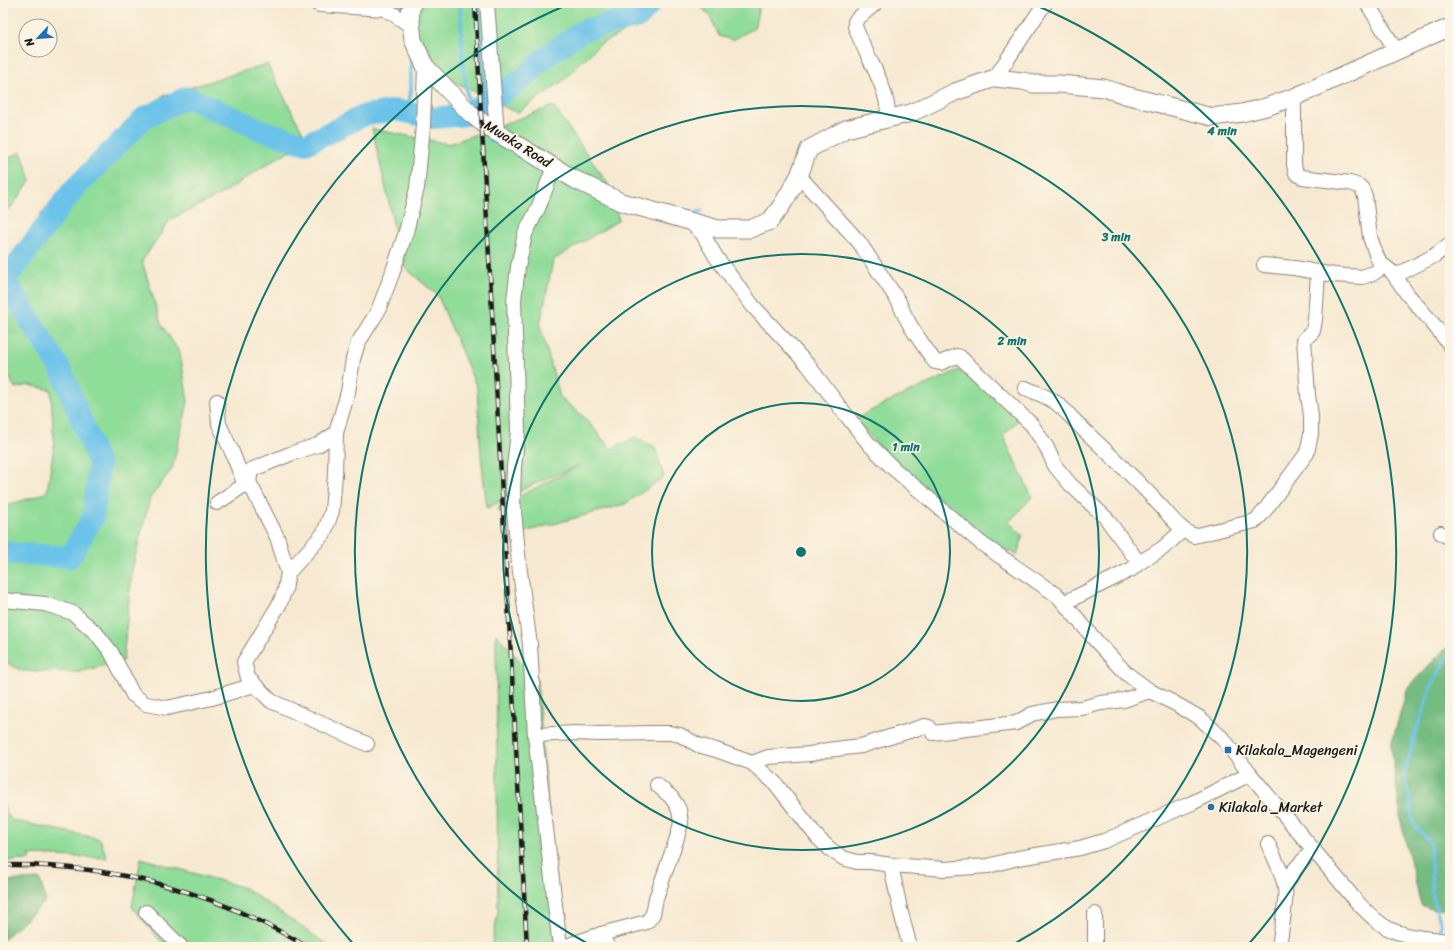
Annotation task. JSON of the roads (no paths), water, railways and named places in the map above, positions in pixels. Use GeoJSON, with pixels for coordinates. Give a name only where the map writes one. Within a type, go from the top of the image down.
{"type":"FeatureCollection","features":[{"type":"Feature","properties":{"kind":"street"},"geometry":{"type":"LineString","coordinates":[[316,3],[320,5],[385,9],[395,14],[412,27]]}},
{"type":"Feature","properties":{"kind":"street","name":"Mwaka Road"},"geometry":{"type":"LineString","coordinates":[[413,3],[410,12],[413,40],[425,66],[470,113],[497,133],[554,168],[621,202],[718,229],[750,229],[770,222],[799,176],[808,149],[846,129],[911,113],[955,92],[996,78]]}},
{"type":"Feature","properties":{"kind":"street"},"geometry":{"type":"LineString","coordinates":[[488,3],[497,133]]}},
{"type":"Feature","properties":{"kind":"street"},"geometry":{"type":"LineString","coordinates":[[876,3],[857,19],[855,26],[879,81],[888,109],[888,118]]}},
{"type":"Feature","properties":{"kind":"street"},"geometry":{"type":"LineString","coordinates":[[1045,3],[996,78],[1023,81],[1033,84],[1059,84],[1104,88],[1140,99],[1212,117],[1242,113],[1292,98],[1450,27]]}},
{"type":"Feature","properties":{"kind":"street"},"geometry":{"type":"LineString","coordinates":[[1367,3],[1397,52]]}},
{"type":"Feature","properties":{"kind":"street"},"geometry":{"type":"LineString","coordinates":[[288,573],[324,533],[332,511],[336,433],[348,392],[353,359],[358,343],[378,311],[406,232],[417,188],[423,126],[425,66]]}},
{"type":"Feature","properties":{"kind":"street"},"geometry":{"type":"LineString","coordinates":[[1292,98],[1294,108],[1295,171],[1302,177],[1350,183],[1359,186],[1362,189],[1365,196],[1370,237],[1373,249],[1380,263],[1392,272],[1408,295],[1450,345]]}},
{"type":"Feature","properties":{"kind":"street"},"geometry":{"type":"LineString","coordinates":[[554,168],[539,206],[525,234],[518,267],[514,300],[518,431],[514,467],[513,500],[517,550],[530,644],[535,735],[560,947]]}},
{"type":"Feature","properties":{"kind":"street"},"geometry":{"type":"LineString","coordinates":[[799,176],[859,242],[899,302],[902,312],[935,362],[940,363],[958,356],[964,359],[1032,425],[1047,448],[1055,466],[1070,484],[1106,518],[1139,563]]}},
{"type":"Feature","properties":{"kind":"street"},"geometry":{"type":"LineString","coordinates":[[688,220],[702,233],[716,256],[753,306],[808,365],[869,444],[894,469],[982,544],[1058,596],[1097,642],[1127,674],[1150,690],[1200,718],[1224,740],[1250,774],[1357,902],[1373,918],[1393,931],[1419,938],[1450,941]]}},
{"type":"Feature","properties":{"kind":"street"},"geometry":{"type":"LineString","coordinates":[[1395,276],[1434,256],[1450,244]]}},
{"type":"Feature","properties":{"kind":"street"},"geometry":{"type":"LineString","coordinates":[[1264,265],[1294,268],[1318,273],[1362,277],[1369,275],[1384,266]]}},
{"type":"Feature","properties":{"kind":"street"},"geometry":{"type":"LineString","coordinates":[[1025,388],[1045,396],[1056,403],[1108,454],[1125,468],[1183,530],[1194,536],[1255,521],[1262,514],[1307,453],[1311,434],[1312,416],[1308,395],[1304,340],[1312,331],[1315,320],[1318,273]]}},
{"type":"Feature","properties":{"kind":"street"},"geometry":{"type":"LineString","coordinates":[[217,401],[219,424],[247,484],[277,537],[288,573],[285,590],[280,603],[244,662],[248,678],[271,701],[366,744]]}},
{"type":"Feature","properties":{"kind":"street"},"geometry":{"type":"LineString","coordinates":[[217,502],[247,484],[252,470],[290,454],[318,445],[336,433]]}},
{"type":"Feature","properties":{"kind":"street"},"geometry":{"type":"LineString","coordinates":[[1064,603],[1132,569],[1163,548],[1183,530]]}},
{"type":"Feature","properties":{"kind":"street"},"geometry":{"type":"LineString","coordinates":[[3,600],[45,604],[73,614],[96,633],[111,652],[133,695],[146,704],[167,708],[212,698],[254,685]]}},
{"type":"Feature","properties":{"kind":"street"},"geometry":{"type":"LineString","coordinates":[[752,763],[768,757],[810,754],[827,750],[861,746],[925,726],[929,727],[933,733],[940,733],[976,727],[1016,723],[1032,714],[1057,709],[1082,708],[1101,703],[1124,700],[1150,690]]}},
{"type":"Feature","properties":{"kind":"street"},"geometry":{"type":"LineString","coordinates":[[535,735],[576,733],[670,733],[680,735],[698,744],[752,763],[775,783],[806,823],[830,849],[843,858],[856,862],[946,869],[988,866],[1018,858],[1080,848],[1104,841],[1219,790],[1250,774]]}},
{"type":"Feature","properties":{"kind":"street"},"geometry":{"type":"LineString","coordinates":[[563,947],[601,934],[647,922],[653,914],[656,898],[677,838],[680,823],[679,810],[676,804],[671,797],[657,785]]}},
{"type":"Feature","properties":{"kind":"street"},"geometry":{"type":"LineString","coordinates":[[1268,844],[1285,887],[1279,947]]}},
{"type":"Feature","properties":{"kind":"street"},"geometry":{"type":"LineString","coordinates":[[1285,887],[1294,870],[1314,849]]}},
{"type":"Feature","properties":{"kind":"street"},"geometry":{"type":"LineString","coordinates":[[890,865],[910,947]]}},
{"type":"Feature","properties":{"kind":"street"},"geometry":{"type":"LineString","coordinates":[[146,912],[181,947]]}},
{"type":"Feature","properties":{"kind":"street"},"geometry":{"type":"LineString","coordinates":[[1095,914],[1095,947]]}},
{"type":"Feature","properties":{"kind":"street"},"geometry":{"type":"LineString","coordinates":[[601,934],[608,947]]}},
{"type":"Feature","properties":{"kind":"waterway"},"geometry":{"type":"LineString","coordinates":[[402,3],[403,12]]}},
{"type":"Feature","properties":{"kind":"waterway"},"geometry":{"type":"LineString","coordinates":[[460,3],[463,67],[468,101]]}},
{"type":"Feature","properties":{"kind":"waterway"},"geometry":{"type":"LineString","coordinates":[[477,3],[487,117],[489,118]]}},
{"type":"Feature","properties":{"kind":"waterway"},"geometry":{"type":"LineString","coordinates":[[3,555],[7,553],[70,557],[93,517],[99,464],[61,370],[5,280],[73,190],[144,118],[187,97],[261,130],[306,144],[365,115],[396,110],[433,118],[466,115],[524,78],[545,57],[584,30],[639,17],[651,3]]}},
{"type":"Feature","properties":{"kind":"waterway"},"geometry":{"type":"LineString","coordinates":[[407,113],[411,91],[411,53]]}},
{"type":"Feature","properties":{"kind":"waterway"},"geometry":{"type":"LineString","coordinates":[[489,140],[509,149]]}},
{"type":"Feature","properties":{"kind":"waterway"},"geometry":{"type":"LineString","coordinates":[[514,153],[547,174]]}},
{"type":"Feature","properties":{"kind":"waterway"},"geometry":{"type":"LineString","coordinates":[[553,178],[579,191]]}},
{"type":"Feature","properties":{"kind":"waterway"},"geometry":{"type":"LineString","coordinates":[[688,214],[702,211]]}},
{"type":"Feature","properties":{"kind":"waterway"},"geometry":{"type":"LineString","coordinates":[[722,254],[733,265],[740,278]]}},
{"type":"Feature","properties":{"kind":"waterway"},"geometry":{"type":"LineString","coordinates":[[1440,929],[1441,925],[1432,893],[1430,842],[1413,823],[1404,774],[1416,731],[1432,685],[1450,653]]}},
{"type":"Feature","properties":{"kind":"railway"},"geometry":{"type":"LineString","coordinates":[[475,3],[527,947]]}},
{"type":"Feature","properties":{"kind":"railway"},"geometry":{"type":"LineString","coordinates":[[3,865],[82,869],[122,875],[161,884],[236,910],[272,927],[307,947]]}},
{"type":"Feature","properties":{"kind":"place","name":"Kilakala_Magengeni"},"geometry":{"type":"Point","coordinates":[1228,750]}},
{"type":"Feature","properties":{"kind":"place","name":"Kilakala _Market"},"geometry":{"type":"Point","coordinates":[1211,807]}}]}
